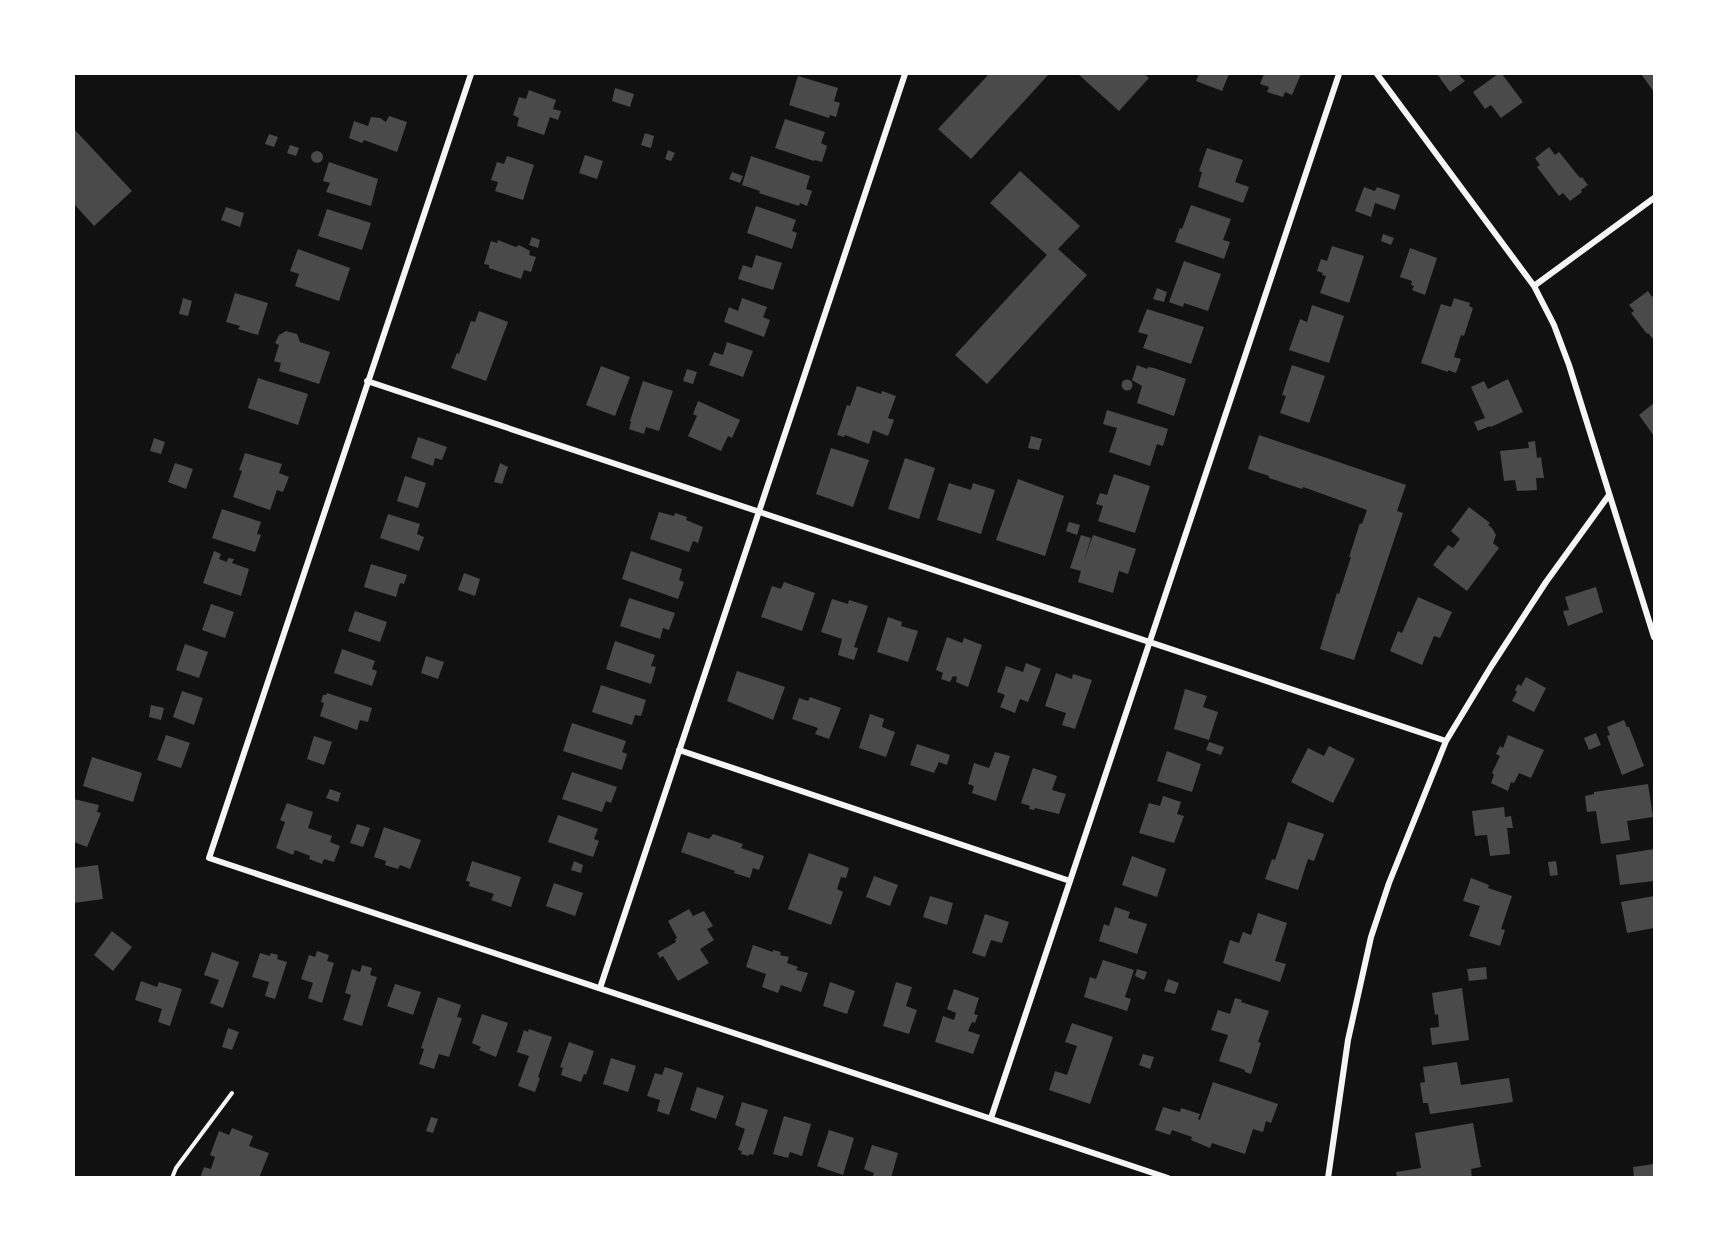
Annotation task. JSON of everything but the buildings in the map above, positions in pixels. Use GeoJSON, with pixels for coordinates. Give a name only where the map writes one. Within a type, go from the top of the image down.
{"type":"FeatureCollection","features":[{"type":"Feature","properties":{"kind":"street"},"geometry":{"type":"LineString","coordinates":[[471,74],[209,858],[1168,1178]]}},
{"type":"Feature","properties":{"kind":"street"},"geometry":{"type":"LineString","coordinates":[[600,988],[905,74]]}},
{"type":"Feature","properties":{"kind":"street"},"geometry":{"type":"LineString","coordinates":[[991,1118],[1339,74]]}},
{"type":"Feature","properties":{"kind":"street"},"geometry":{"type":"LineString","coordinates":[[1377,74],[1534,286],[1554,325],[1654,637]]}},
{"type":"Feature","properties":{"kind":"street"},"geometry":{"type":"LineString","coordinates":[[1534,286],[1654,198]]}},
{"type":"Feature","properties":{"kind":"street"},"geometry":{"type":"LineString","coordinates":[[367,381],[1446,741]]}},
{"type":"Feature","properties":{"kind":"street"},"geometry":{"type":"LineString","coordinates":[[1328,1178],[1348,1040],[1371,937],[1389,883],[1446,741],[1546,582],[1609,495]]}},
{"type":"Feature","properties":{"kind":"street"},"geometry":{"type":"LineString","coordinates":[[679,750],[1070,880]]}},
{"type":"Feature","properties":{"kind":"path"},"geometry":{"type":"LineString","coordinates":[[172,1178],[176,1168],[232,1093]]}}]}
